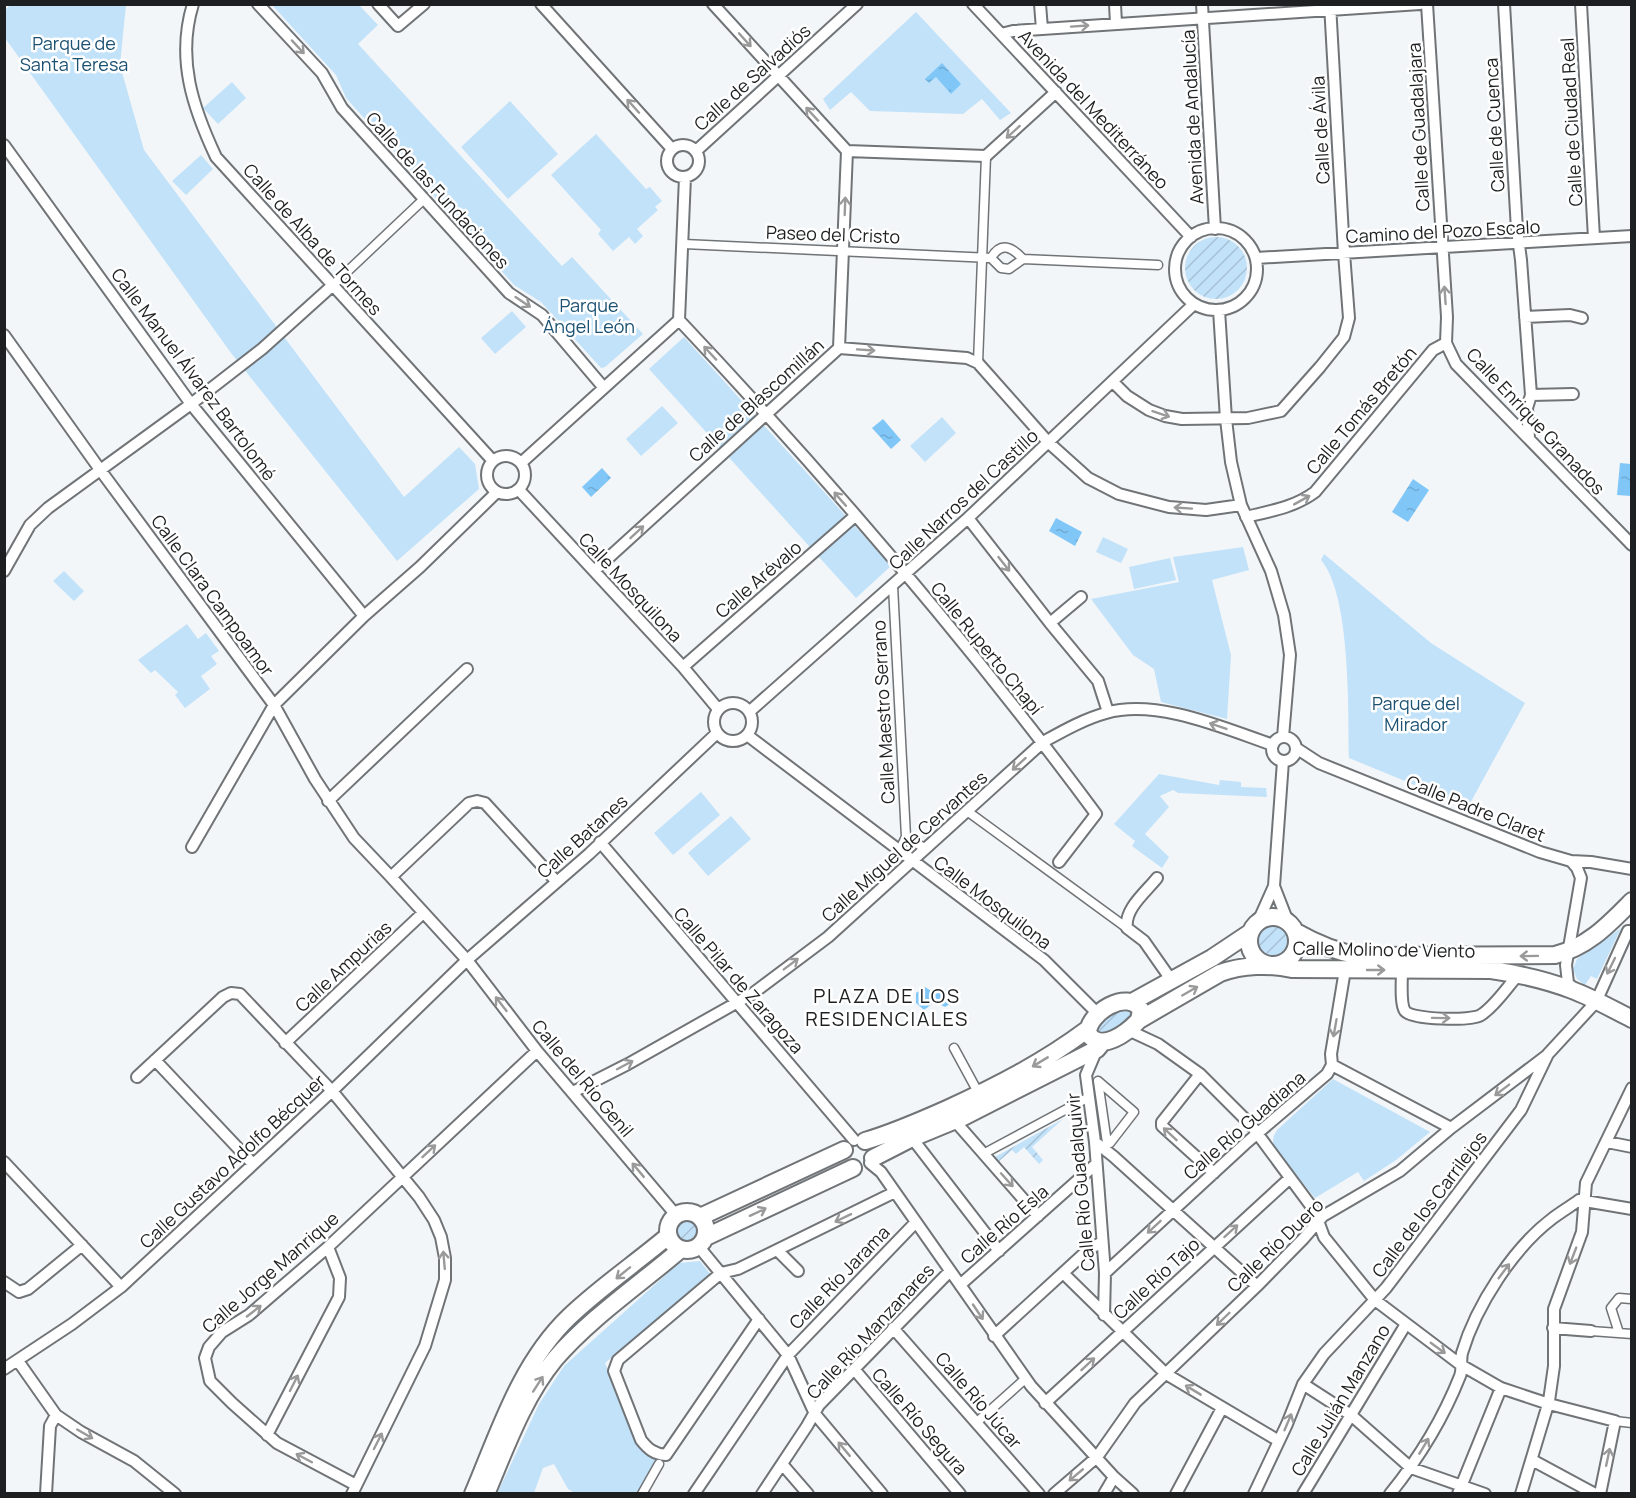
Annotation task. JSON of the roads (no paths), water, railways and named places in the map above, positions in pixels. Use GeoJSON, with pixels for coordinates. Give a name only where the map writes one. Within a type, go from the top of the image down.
{"type":"FeatureCollection","features":[{"type":"Feature","properties":{"kind":"main road","name":"Calle Molino de Viento"},"geometry":{"type":"LineString","coordinates":[[1292,927],[1318,945],[1341,953],[1360,956],[1555,955],[1568,952],[1602,931],[1632,901]]}},
{"type":"Feature","properties":{"kind":"main road"},"geometry":{"type":"LineString","coordinates":[[700,1216],[854,1144],[898,1131],[1014,1077],[1061,1049],[1088,1029],[1098,1014],[1119,1002],[1132,1002],[1172,981],[1254,928],[1262,920],[1275,917],[1292,927],[1297,945],[1292,957],[1276,966],[1262,963],[1252,953],[1249,939],[1254,928]]}},
{"type":"Feature","properties":{"kind":"main road","name":"Calle Molino de Viento"},"geometry":{"type":"LineString","coordinates":[[1099,1046],[1232,969],[1276,966],[1292,969],[1491,970],[1519,974],[1575,991],[1632,1019]]}},
{"type":"Feature","properties":{"kind":"main road"},"geometry":{"type":"LineString","coordinates":[[1132,1002],[1139,1006],[1134,1025]]}},
{"type":"Feature","properties":{"kind":"main road"},"geometry":{"type":"LineString","coordinates":[[702,1242],[705,1224],[700,1216],[691,1212],[676,1215],[669,1224],[668,1236],[671,1243],[680,1250],[690,1251],[702,1242],[853,1168],[862,1168],[912,1138],[954,1120],[1099,1046],[1090,1038],[1088,1029]]}},
{"type":"Feature","properties":{"kind":"main road"},"geometry":{"type":"LineString","coordinates":[[854,1144],[871,1146],[871,1161]]}},
{"type":"Feature","properties":{"kind":"main road"},"geometry":{"type":"LineString","coordinates":[[853,1168],[844,1159],[854,1144]]}},
{"type":"Feature","properties":{"kind":"main road"},"geometry":{"type":"LineString","coordinates":[[473,1494],[525,1374],[542,1348],[568,1317],[668,1236]]}},
{"type":"Feature","properties":{"kind":"main road"},"geometry":{"type":"LineString","coordinates":[[486,1494],[528,1399],[556,1358],[597,1319],[680,1250]]}},
{"type":"Feature","properties":{"kind":"street","name":"Calle de Alba de Tormes"},"geometry":{"type":"LineString","coordinates":[[193,4],[188,21],[187,70],[198,117],[216,157],[493,461]]}},
{"type":"Feature","properties":{"kind":"street","name":"Calle de las Fundaciones"},"geometry":{"type":"LineString","coordinates":[[258,4],[322,73],[342,108],[509,293],[542,315],[604,388]]}},
{"type":"Feature","properties":{"kind":"street"},"geometry":{"type":"LineString","coordinates":[[378,4],[398,26],[424,4]]}},
{"type":"Feature","properties":{"kind":"street"},"geometry":{"type":"LineString","coordinates":[[541,4],[672,149]]}},
{"type":"Feature","properties":{"kind":"street"},"geometry":{"type":"LineString","coordinates":[[712,4],[847,151],[839,348]]}},
{"type":"Feature","properties":{"kind":"street","name":"Calle de Salvadiós"},"geometry":{"type":"LineString","coordinates":[[696,151],[857,4]]}},
{"type":"Feature","properties":{"kind":"street","name":"Avenida del Mediterráneo"},"geometry":{"type":"LineString","coordinates":[[973,4],[1191,237]]}},
{"type":"Feature","properties":{"kind":"street"},"geometry":{"type":"LineString","coordinates":[[1040,4],[1042,29]]}},
{"type":"Feature","properties":{"kind":"street"},"geometry":{"type":"LineString","coordinates":[[1115,4],[1116,24]]}},
{"type":"Feature","properties":{"kind":"street","name":"Avenida de Andalucía"},"geometry":{"type":"LineString","coordinates":[[1202,4],[1215,229]]}},
{"type":"Feature","properties":{"kind":"street"},"geometry":{"type":"LineString","coordinates":[[1001,34],[1330,7],[1420,4]]}},
{"type":"Feature","properties":{"kind":"street","name":"Calle de Guadalajara"},"geometry":{"type":"LineString","coordinates":[[1427,4],[1441,247]]}},
{"type":"Feature","properties":{"kind":"street","name":"Calle de Cuenca"},"geometry":{"type":"LineString","coordinates":[[1504,4],[1531,395]]}},
{"type":"Feature","properties":{"kind":"street","name":"Calle de Ciudad Real"},"geometry":{"type":"LineString","coordinates":[[1581,4],[1594,238]]}},
{"type":"Feature","properties":{"kind":"street","name":"Calle de Ávila"},"geometry":{"type":"LineString","coordinates":[[1113,382],[1127,396],[1149,410],[1165,416],[1182,420],[1248,418],[1281,411],[1344,337],[1349,318],[1330,7]]}},
{"type":"Feature","properties":{"kind":"street"},"geometry":{"type":"LineString","coordinates":[[847,151],[986,156],[1056,92]]}},
{"type":"Feature","properties":{"kind":"street","name":"Calle Manuel Álvarez Bartolomé"},"geometry":{"type":"LineString","coordinates":[[4,145],[191,404],[364,616]]}},
{"type":"Feature","properties":{"kind":"street"},"geometry":{"type":"LineString","coordinates":[[685,145],[696,151],[699,160],[696,171],[685,177],[679,177],[669,169],[667,157],[672,149],[685,145]]}},
{"type":"Feature","properties":{"kind":"street"},"geometry":{"type":"LineString","coordinates":[[986,156],[986,258],[978,363],[1048,442],[1088,478],[1119,494],[1169,507],[1206,510],[1241,505]]}},
{"type":"Feature","properties":{"kind":"street"},"geometry":{"type":"LineString","coordinates":[[522,463],[679,320],[684,244],[685,177]]}},
{"type":"Feature","properties":{"kind":"street"},"geometry":{"type":"LineString","coordinates":[[4,571],[30,525],[48,508],[101,471],[262,349],[424,199]]}},
{"type":"Feature","properties":{"kind":"street"},"geometry":{"type":"LineString","coordinates":[[1215,229],[1229,231],[1243,239],[1256,258],[1257,274],[1252,290],[1242,302],[1219,310],[1202,308],[1184,295],[1175,269],[1181,248],[1191,237],[1203,231],[1215,229]]}},
{"type":"Feature","properties":{"kind":"street","name":"Camino del Pozo Escalo"},"geometry":{"type":"LineString","coordinates":[[1256,258],[1632,236]]}},
{"type":"Feature","properties":{"kind":"street","name":"Paseo del Cristo"},"geometry":{"type":"LineString","coordinates":[[684,244],[986,258],[1001,268],[1009,269],[1023,260],[1158,265]]}},
{"type":"Feature","properties":{"kind":"street","name":"Paseo del Cristo"},"geometry":{"type":"LineString","coordinates":[[986,258],[1003,247],[1010,248],[1023,260]]}},
{"type":"Feature","properties":{"kind":"street"},"geometry":{"type":"LineString","coordinates":[[1441,247],[1447,317],[1446,343]]}},
{"type":"Feature","properties":{"kind":"street","name":"Calle Narros del Castillo"},"geometry":{"type":"LineString","coordinates":[[749,712],[968,518],[1194,304]]}},
{"type":"Feature","properties":{"kind":"street"},"geometry":{"type":"LineString","coordinates":[[1219,310],[1231,462],[1241,505],[1271,571],[1284,615],[1290,655],[1283,738]]}},
{"type":"Feature","properties":{"kind":"street"},"geometry":{"type":"LineString","coordinates":[[1525,317],[1570,315],[1582,318]]}},
{"type":"Feature","properties":{"kind":"street","name":"Calle Ruperto Chapí"},"geometry":{"type":"LineString","coordinates":[[679,320],[766,413],[905,575],[1043,742],[1096,814],[1059,862]]}},
{"type":"Feature","properties":{"kind":"street","name":"Calle Clara Campoamor"},"geometry":{"type":"LineString","coordinates":[[4,335],[101,471],[274,705],[328,801],[354,838],[423,913]]}},
{"type":"Feature","properties":{"kind":"street","name":"Calle Enrique Granados"},"geometry":{"type":"LineString","coordinates":[[1446,343],[1456,363],[1632,544]]}},
{"type":"Feature","properties":{"kind":"street","name":"Calle Tomás Bretón"},"geometry":{"type":"LineString","coordinates":[[1246,517],[1294,505],[1315,492],[1432,350],[1446,343]]}},
{"type":"Feature","properties":{"kind":"street","name":"Calle de Blascomillán"},"geometry":{"type":"LineString","coordinates":[[594,571],[839,348],[968,358],[978,363]]}},
{"type":"Feature","properties":{"kind":"street"},"geometry":{"type":"LineString","coordinates":[[1529,438],[1527,408],[1531,395],[1573,394]]}},
{"type":"Feature","properties":{"kind":"street"},"geometry":{"type":"LineString","coordinates":[[1506,415],[1527,408]]}},
{"type":"Feature","properties":{"kind":"street"},"geometry":{"type":"LineString","coordinates":[[511,456],[522,463],[525,480],[519,490],[508,494],[497,492],[492,488],[487,471],[493,461],[498,457],[511,456]]}},
{"type":"Feature","properties":{"kind":"street","name":"Calle Mosquilona"},"geometry":{"type":"LineString","coordinates":[[519,490],[683,667],[718,709]]}},
{"type":"Feature","properties":{"kind":"street"},"geometry":{"type":"LineString","coordinates":[[192,847],[274,705],[364,616],[420,567],[497,492]]}},
{"type":"Feature","properties":{"kind":"street","name":"Calle Arévalo"},"geometry":{"type":"LineString","coordinates":[[683,667],[855,516]]}},
{"type":"Feature","properties":{"kind":"street"},"geometry":{"type":"LineString","coordinates":[[968,518],[1098,681],[1108,712]]}},
{"type":"Feature","properties":{"kind":"street","name":"Calle Maestro Serrano"},"geometry":{"type":"LineString","coordinates":[[893,586],[906,837],[899,851]]}},
{"type":"Feature","properties":{"kind":"street"},"geometry":{"type":"LineString","coordinates":[[1050,623],[1081,597]]}},
{"type":"Feature","properties":{"kind":"street"},"geometry":{"type":"LineString","coordinates":[[328,801],[467,669]]}},
{"type":"Feature","properties":{"kind":"street"},"geometry":{"type":"LineString","coordinates":[[735,703],[743,706],[749,712],[752,720],[751,728],[740,740],[724,739],[717,734],[714,717],[718,709],[726,704],[735,703]]}},
{"type":"Feature","properties":{"kind":"street","name":"Calle Miguel de Cervantes"},"geometry":{"type":"LineString","coordinates":[[573,1092],[628,1064],[721,1010],[738,1003],[828,937],[1043,742],[1074,725],[1108,712],[1144,710],[1176,713],[1273,746]]}},
{"type":"Feature","properties":{"kind":"street","name":"Calle Batanes"},"geometry":{"type":"LineString","coordinates":[[467,960],[717,734]]}},
{"type":"Feature","properties":{"kind":"street","name":"Calle Mosquilona"},"geometry":{"type":"LineString","coordinates":[[747,735],[1044,960],[1098,1014]]}},
{"type":"Feature","properties":{"kind":"street"},"geometry":{"type":"LineString","coordinates":[[1289,738],[1296,748],[1294,756],[1285,761],[1274,756],[1273,746],[1279,739],[1289,738]]}},
{"type":"Feature","properties":{"kind":"street","name":"Calle Padre Claret"},"geometry":{"type":"LineString","coordinates":[[1296,748],[1319,764],[1540,852],[1571,861],[1590,862],[1629,871]]}},
{"type":"Feature","properties":{"kind":"street"},"geometry":{"type":"LineString","coordinates":[[1254,928],[1274,886],[1285,761]]}},
{"type":"Feature","properties":{"kind":"street","name":"Calle Padre Claret"},"geometry":{"type":"LineString","coordinates":[[1285,761],[1319,764]]}},
{"type":"Feature","properties":{"kind":"street"},"geometry":{"type":"LineString","coordinates":[[391,877],[469,803],[477,801],[485,803],[556,881]]}},
{"type":"Feature","properties":{"kind":"street"},"geometry":{"type":"LineString","coordinates":[[967,811],[1144,941],[1172,981]]}},
{"type":"Feature","properties":{"kind":"street"},"geometry":{"type":"LineString","coordinates":[[906,837],[926,849]]}},
{"type":"Feature","properties":{"kind":"street","name":"Calle Pilar de Zaragoza"},"geometry":{"type":"LineString","coordinates":[[600,842],[738,1003],[854,1144]]}},
{"type":"Feature","properties":{"kind":"street"},"geometry":{"type":"LineString","coordinates":[[1571,861],[1577,867],[1581,878]]}},
{"type":"Feature","properties":{"kind":"street"},"geometry":{"type":"LineString","coordinates":[[1575,991],[1568,983],[1566,975],[1568,952],[1581,878],[1590,862]]}},
{"type":"Feature","properties":{"kind":"street"},"geometry":{"type":"LineString","coordinates":[[1127,928],[1126,921],[1129,911],[1157,878]]}},
{"type":"Feature","properties":{"kind":"street"},"geometry":{"type":"LineString","coordinates":[[1274,886],[1292,927]]}},
{"type":"Feature","properties":{"kind":"street","name":"Calle del Río Genil"},"geometry":{"type":"LineString","coordinates":[[423,913],[467,960],[537,1051],[676,1215]]}},
{"type":"Feature","properties":{"kind":"street","name":"Calle Ampurias"},"geometry":{"type":"LineString","coordinates":[[285,1043],[423,913]]}},
{"type":"Feature","properties":{"kind":"street","name":"Calle de los Carrilejos"},"geometry":{"type":"LineString","coordinates":[[1254,1494],[1303,1384],[1324,1354],[1386,1288],[1521,1110],[1548,1054],[1596,1002],[1630,931]]}},
{"type":"Feature","properties":{"kind":"street","name":"Calle Gustavo Adolfo Bécquer"},"geometry":{"type":"LineString","coordinates":[[4,1369],[72,1324],[120,1287],[332,1091],[467,960]]}},
{"type":"Feature","properties":{"kind":"street"},"geometry":{"type":"LineString","coordinates":[[1346,970],[1331,1054],[1332,1065],[1451,1128]]}},
{"type":"Feature","properties":{"kind":"street"},"geometry":{"type":"LineString","coordinates":[[1402,970],[1402,1007],[1407,1014],[1414,1017],[1478,1017],[1487,1011],[1519,974]]}},
{"type":"Feature","properties":{"kind":"street"},"geometry":{"type":"LineString","coordinates":[[137,1077],[224,997],[231,993],[240,994],[332,1091],[419,1197],[434,1220],[441,1237],[445,1258],[445,1280],[435,1316],[418,1362],[354,1489]]}},
{"type":"Feature","properties":{"kind":"street"},"geometry":{"type":"LineString","coordinates":[[1134,1025],[1200,1074],[1251,1125],[1314,1210],[1324,1236],[1375,1300],[1461,1365],[1502,1388],[1549,1404],[1615,1421],[1632,1423]]}},
{"type":"Feature","properties":{"kind":"street","name":"Calle Río Guadalquivir"},"geometry":{"type":"LineString","coordinates":[[1099,1046],[1086,1075],[1095,1142],[1105,1273],[1104,1315]]}},
{"type":"Feature","properties":{"kind":"street"},"geometry":{"type":"LineString","coordinates":[[954,1048],[979,1094]]}},
{"type":"Feature","properties":{"kind":"street","name":"Calle Jorge Manrique"},"geometry":{"type":"LineString","coordinates":[[354,1489],[277,1443],[210,1381],[205,1358],[215,1338],[268,1300],[328,1247],[537,1051]]}},
{"type":"Feature","properties":{"kind":"street","name":"Calle Río Duero"},"geometry":{"type":"LineString","coordinates":[[1054,1494],[1096,1457],[1135,1403],[1257,1287],[1323,1216],[1400,1171],[1451,1128],[1548,1054]]}},
{"type":"Feature","properties":{"kind":"street"},"geometry":{"type":"LineString","coordinates":[[154,1060],[252,1163]]}},
{"type":"Feature","properties":{"kind":"street","name":"Calle Río Guadiana"},"geometry":{"type":"LineString","coordinates":[[1105,1273],[1257,1134],[1328,1074],[1332,1065]]}},
{"type":"Feature","properties":{"kind":"street"},"geometry":{"type":"LineString","coordinates":[[1200,1074],[1162,1122],[1162,1126],[1214,1173]]}},
{"type":"Feature","properties":{"kind":"street"},"geometry":{"type":"LineString","coordinates":[[1098,1081],[1107,1089],[1134,1112],[1110,1143],[1107,1143],[1098,1081]]}},
{"type":"Feature","properties":{"kind":"street"},"geometry":{"type":"LineString","coordinates":[[1521,1494],[1549,1404],[1554,1366],[1554,1309],[1582,1232],[1586,1183],[1632,1088]]}},
{"type":"Feature","properties":{"kind":"street"},"geometry":{"type":"LineString","coordinates":[[983,1154],[1089,1097]]}},
{"type":"Feature","properties":{"kind":"street"},"geometry":{"type":"LineString","coordinates":[[954,1120],[1038,1216]]}},
{"type":"Feature","properties":{"kind":"street"},"geometry":{"type":"LineString","coordinates":[[912,1138],[999,1251]]}},
{"type":"Feature","properties":{"kind":"street"},"geometry":{"type":"LineString","coordinates":[[1095,1142],[1257,1287]]}},
{"type":"Feature","properties":{"kind":"street"},"geometry":{"type":"LineString","coordinates":[[1607,1142],[1632,1147]]}},
{"type":"Feature","properties":{"kind":"street"},"geometry":{"type":"LineString","coordinates":[[871,1161],[881,1172],[1025,1379],[1114,1477],[1133,1494]]}},
{"type":"Feature","properties":{"kind":"street"},"geometry":{"type":"LineString","coordinates":[[5,1162],[120,1287]]}},
{"type":"Feature","properties":{"kind":"street","name":"Calle Río Esla"},"geometry":{"type":"LineString","coordinates":[[960,1285],[1096,1164]]}},
{"type":"Feature","properties":{"kind":"street","name":"Calle Río Tajo"},"geometry":{"type":"LineString","coordinates":[[1045,1403],[1290,1178]]}},
{"type":"Feature","properties":{"kind":"street"},"geometry":{"type":"LineString","coordinates":[[662,1459],[641,1440],[614,1371],[618,1360],[721,1273],[738,1269],[895,1192]]}},
{"type":"Feature","properties":{"kind":"street"},"geometry":{"type":"LineString","coordinates":[[1390,1494],[1411,1468],[1436,1427],[1461,1373],[1461,1355],[1473,1326],[1499,1277],[1527,1242],[1551,1219],[1580,1200],[1632,1209]]}},
{"type":"Feature","properties":{"kind":"street","name":"Calle Río Jarama"},"geometry":{"type":"LineString","coordinates":[[694,1494],[788,1355],[915,1222]]}},
{"type":"Feature","properties":{"kind":"street"},"geometry":{"type":"LineString","coordinates":[[702,1242],[721,1273],[788,1355],[815,1414],[882,1494]]}},
{"type":"Feature","properties":{"kind":"street"},"geometry":{"type":"LineString","coordinates":[[994,1336],[1088,1250],[1102,1242]]}},
{"type":"Feature","properties":{"kind":"street"},"geometry":{"type":"LineString","coordinates":[[4,1282],[19,1292],[28,1289],[82,1245]]}},
{"type":"Feature","properties":{"kind":"street"},"geometry":{"type":"LineString","coordinates":[[267,1434],[339,1297],[340,1278],[328,1247]]}},
{"type":"Feature","properties":{"kind":"street"},"geometry":{"type":"LineString","coordinates":[[777,1250],[798,1271]]}},
{"type":"Feature","properties":{"kind":"street","name":"Calle Río Manzanares"},"geometry":{"type":"LineString","coordinates":[[762,1494],[819,1405],[950,1270]]}},
{"type":"Feature","properties":{"kind":"street"},"geometry":{"type":"LineString","coordinates":[[1063,1273],[1166,1374],[1279,1441]]}},
{"type":"Feature","properties":{"kind":"street"},"geometry":{"type":"LineString","coordinates":[[1619,1333],[1611,1308],[1619,1298],[1631,1299]]}},
{"type":"Feature","properties":{"kind":"street"},"geometry":{"type":"LineString","coordinates":[[642,1494],[662,1459],[759,1318]]}},
{"type":"Feature","properties":{"kind":"street","name":"Calle Julián Manzano"},"geometry":{"type":"LineString","coordinates":[[1303,1494],[1406,1324]]}},
{"type":"Feature","properties":{"kind":"street","name":"Calle Río Júcar"},"geometry":{"type":"LineString","coordinates":[[893,1328],[1039,1494]]}},
{"type":"Feature","properties":{"kind":"street"},"geometry":{"type":"LineString","coordinates":[[1553,1328],[1632,1334]]}},
{"type":"Feature","properties":{"kind":"street"},"geometry":{"type":"LineString","coordinates":[[18,1361],[56,1415],[81,1432],[134,1461],[175,1494]]}},
{"type":"Feature","properties":{"kind":"street","name":"Calle Río Segura"},"geometry":{"type":"LineString","coordinates":[[854,1369],[960,1494]]}},
{"type":"Feature","properties":{"kind":"street"},"geometry":{"type":"LineString","coordinates":[[977,1422],[1025,1379]]}},
{"type":"Feature","properties":{"kind":"street"},"geometry":{"type":"LineString","coordinates":[[1303,1384],[1351,1415],[1411,1468],[1460,1490],[1485,1494]]}},
{"type":"Feature","properties":{"kind":"street"},"geometry":{"type":"LineString","coordinates":[[1460,1490],[1502,1388]]}},
{"type":"Feature","properties":{"kind":"street"},"geometry":{"type":"LineString","coordinates":[[1176,1494],[1222,1408]]}},
{"type":"Feature","properties":{"kind":"street"},"geometry":{"type":"LineString","coordinates":[[46,1494],[50,1426],[56,1415]]}},
{"type":"Feature","properties":{"kind":"street"},"geometry":{"type":"LineString","coordinates":[[1600,1494],[1615,1421]]}},
{"type":"Feature","properties":{"kind":"street"},"geometry":{"type":"LineString","coordinates":[[1532,1460],[1595,1494]]}},
{"type":"Feature","properties":{"kind":"street"},"geometry":{"type":"LineString","coordinates":[[782,1464],[808,1494]]}},
{"type":"Feature","properties":{"kind":"street"},"geometry":{"type":"LineString","coordinates":[[1104,1494],[1114,1477]]}},
{"type":"Feature","properties":{"kind":"water"},"geometry":{"type":"Polygon","coordinates":[[[942,63],[961,84],[951,94],[936,77],[929,83],[925,79],[942,63]]]}},
{"type":"Feature","properties":{"kind":"water"},"geometry":{"type":"Polygon","coordinates":[[[883,419],[901,440],[891,449],[872,428],[883,419]]]}},
{"type":"Feature","properties":{"kind":"water"},"geometry":{"type":"Polygon","coordinates":[[[1620,463],[1631,464],[1631,496],[1617,495],[1620,463]]]}},
{"type":"Feature","properties":{"kind":"water"},"geometry":{"type":"Polygon","coordinates":[[[602,468],[611,478],[591,497],[582,487],[602,468]]]}},
{"type":"Feature","properties":{"kind":"water"},"geometry":{"type":"Polygon","coordinates":[[[1413,479],[1429,490],[1408,522],[1392,512],[1413,479]]]}},
{"type":"Feature","properties":{"kind":"water"},"geometry":{"type":"Polygon","coordinates":[[[1056,518],[1082,532],[1075,546],[1049,531],[1056,518]]]}},
{"type":"Feature","properties":{"kind":"water"},"geometry":{"type":"Polygon","coordinates":[[[925,987],[936,994],[944,989],[952,993],[953,1002],[945,1007],[935,1002],[924,1010],[916,1003],[916,993],[925,987]]]}},
{"type":"Feature","properties":{"kind":"district","name":"PLAZA DE LOS RESIDENCIALES"},"geometry":{"type":"Point","coordinates":[887,1006]}},
{"type":"Feature","properties":{"kind":"park label","name":"Parque de Santa Teresa"},"geometry":{"type":"Point","coordinates":[74,53]}},
{"type":"Feature","properties":{"kind":"park label","name":"Parque Ángel León"},"geometry":{"type":"Point","coordinates":[589,315]}},
{"type":"Feature","properties":{"kind":"park label","name":"Parque del Mirador"},"geometry":{"type":"Point","coordinates":[1416,713]}}]}
